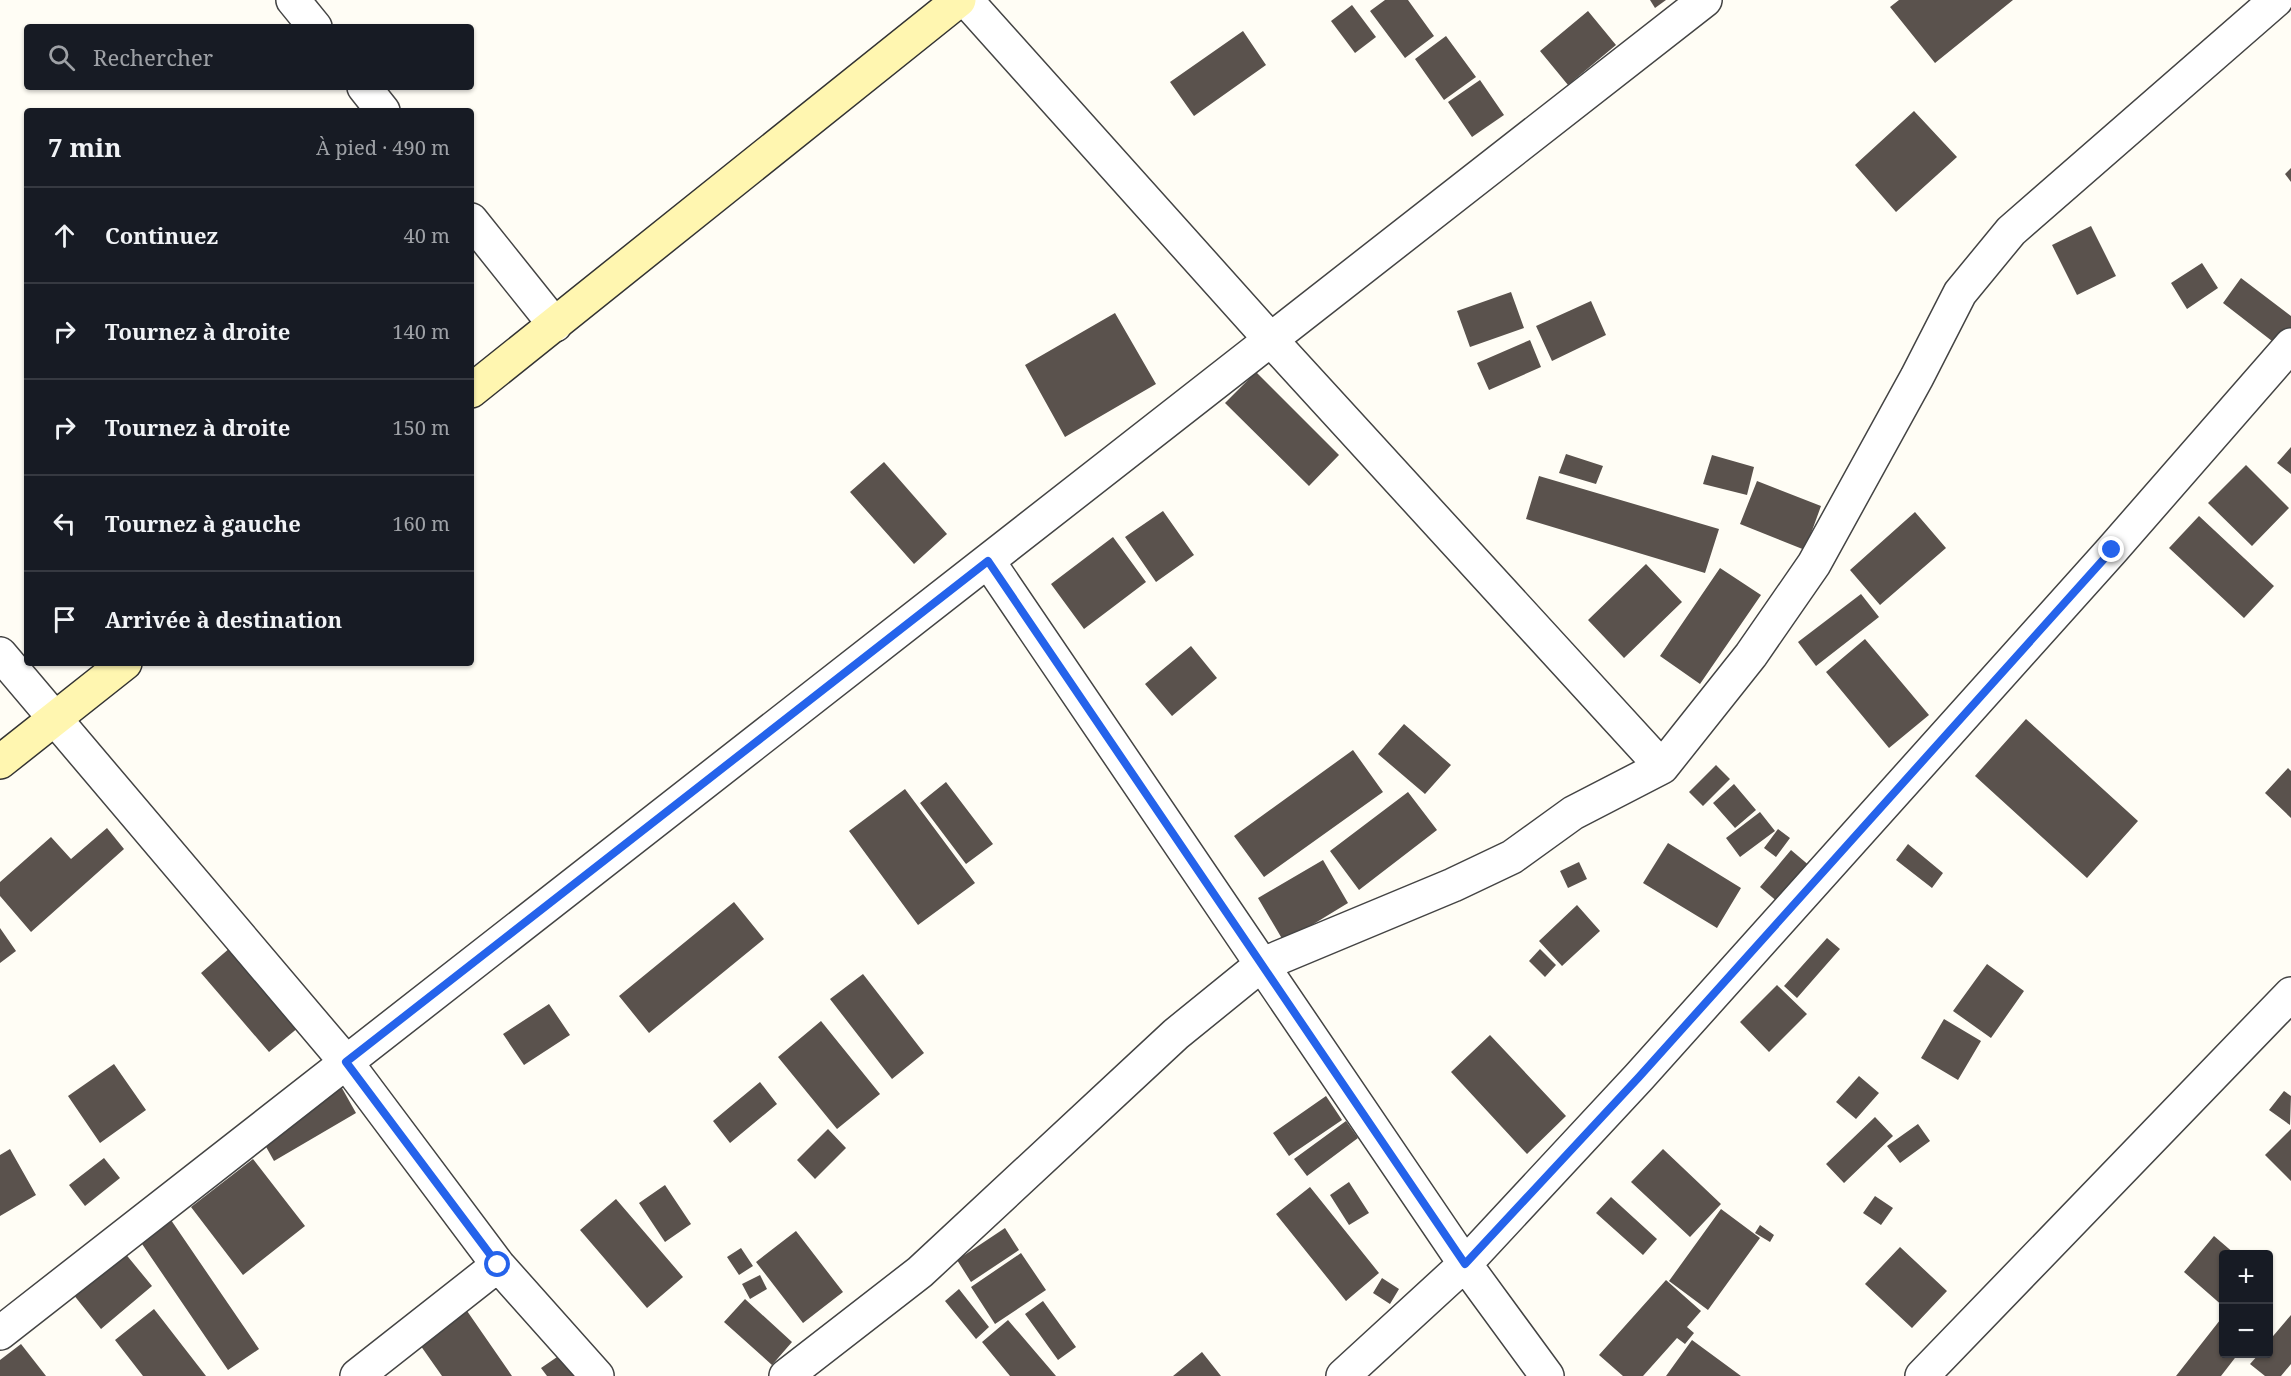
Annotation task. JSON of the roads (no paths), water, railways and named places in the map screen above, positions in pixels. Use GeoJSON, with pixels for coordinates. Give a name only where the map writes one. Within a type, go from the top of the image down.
{"type":"FeatureCollection","features":[{"type":"Feature","properties":{"kind":"main road"},"geometry":{"type":"LineString","coordinates":[[474,389],[960,0]]}},
{"type":"Feature","properties":{"kind":"main road"},"geometry":{"type":"LineString","coordinates":[[0,762],[121,666]]}},
{"type":"Feature","properties":{"kind":"street"},"geometry":{"type":"LineString","coordinates":[[293,0],[313,24]]}},
{"type":"Feature","properties":{"kind":"street"},"geometry":{"type":"LineString","coordinates":[[966,0],[1271,340],[1662,767]]}},
{"type":"Feature","properties":{"kind":"street"},"geometry":{"type":"LineString","coordinates":[[0,1333],[1705,0]]}},
{"type":"Feature","properties":{"kind":"street"},"geometry":{"type":"LineString","coordinates":[[786,1376],[920,1272],[1176,1034],[1261,965],[1453,885],[1512,857],[1573,813],[1662,767],[1751,655],[1814,564],[1917,377],[1960,293],[2011,231],[2276,0]]}},
{"type":"Feature","properties":{"kind":"street"},"geometry":{"type":"LineString","coordinates":[[366,90],[381,108]]}},
{"type":"Feature","properties":{"kind":"street"},"geometry":{"type":"LineString","coordinates":[[474,224],[555,325]]}},
{"type":"Feature","properties":{"kind":"street"},"geometry":{"type":"LineString","coordinates":[[1343,1376],[1465,1264],[1727,978],[2104,559],[2291,345]]}},
{"type":"Feature","properties":{"kind":"street"},"geometry":{"type":"LineString","coordinates":[[988,561],[1465,1264],[1547,1376]]}},
{"type":"Feature","properties":{"kind":"street"},"geometry":{"type":"LineString","coordinates":[[0,654],[346,1062],[498,1265],[597,1376]]}},
{"type":"Feature","properties":{"kind":"street"},"geometry":{"type":"LineString","coordinates":[[1922,1376],[2291,994]]}},
{"type":"Feature","properties":{"kind":"street"},"geometry":{"type":"LineString","coordinates":[[357,1376],[498,1265]]}}]}
